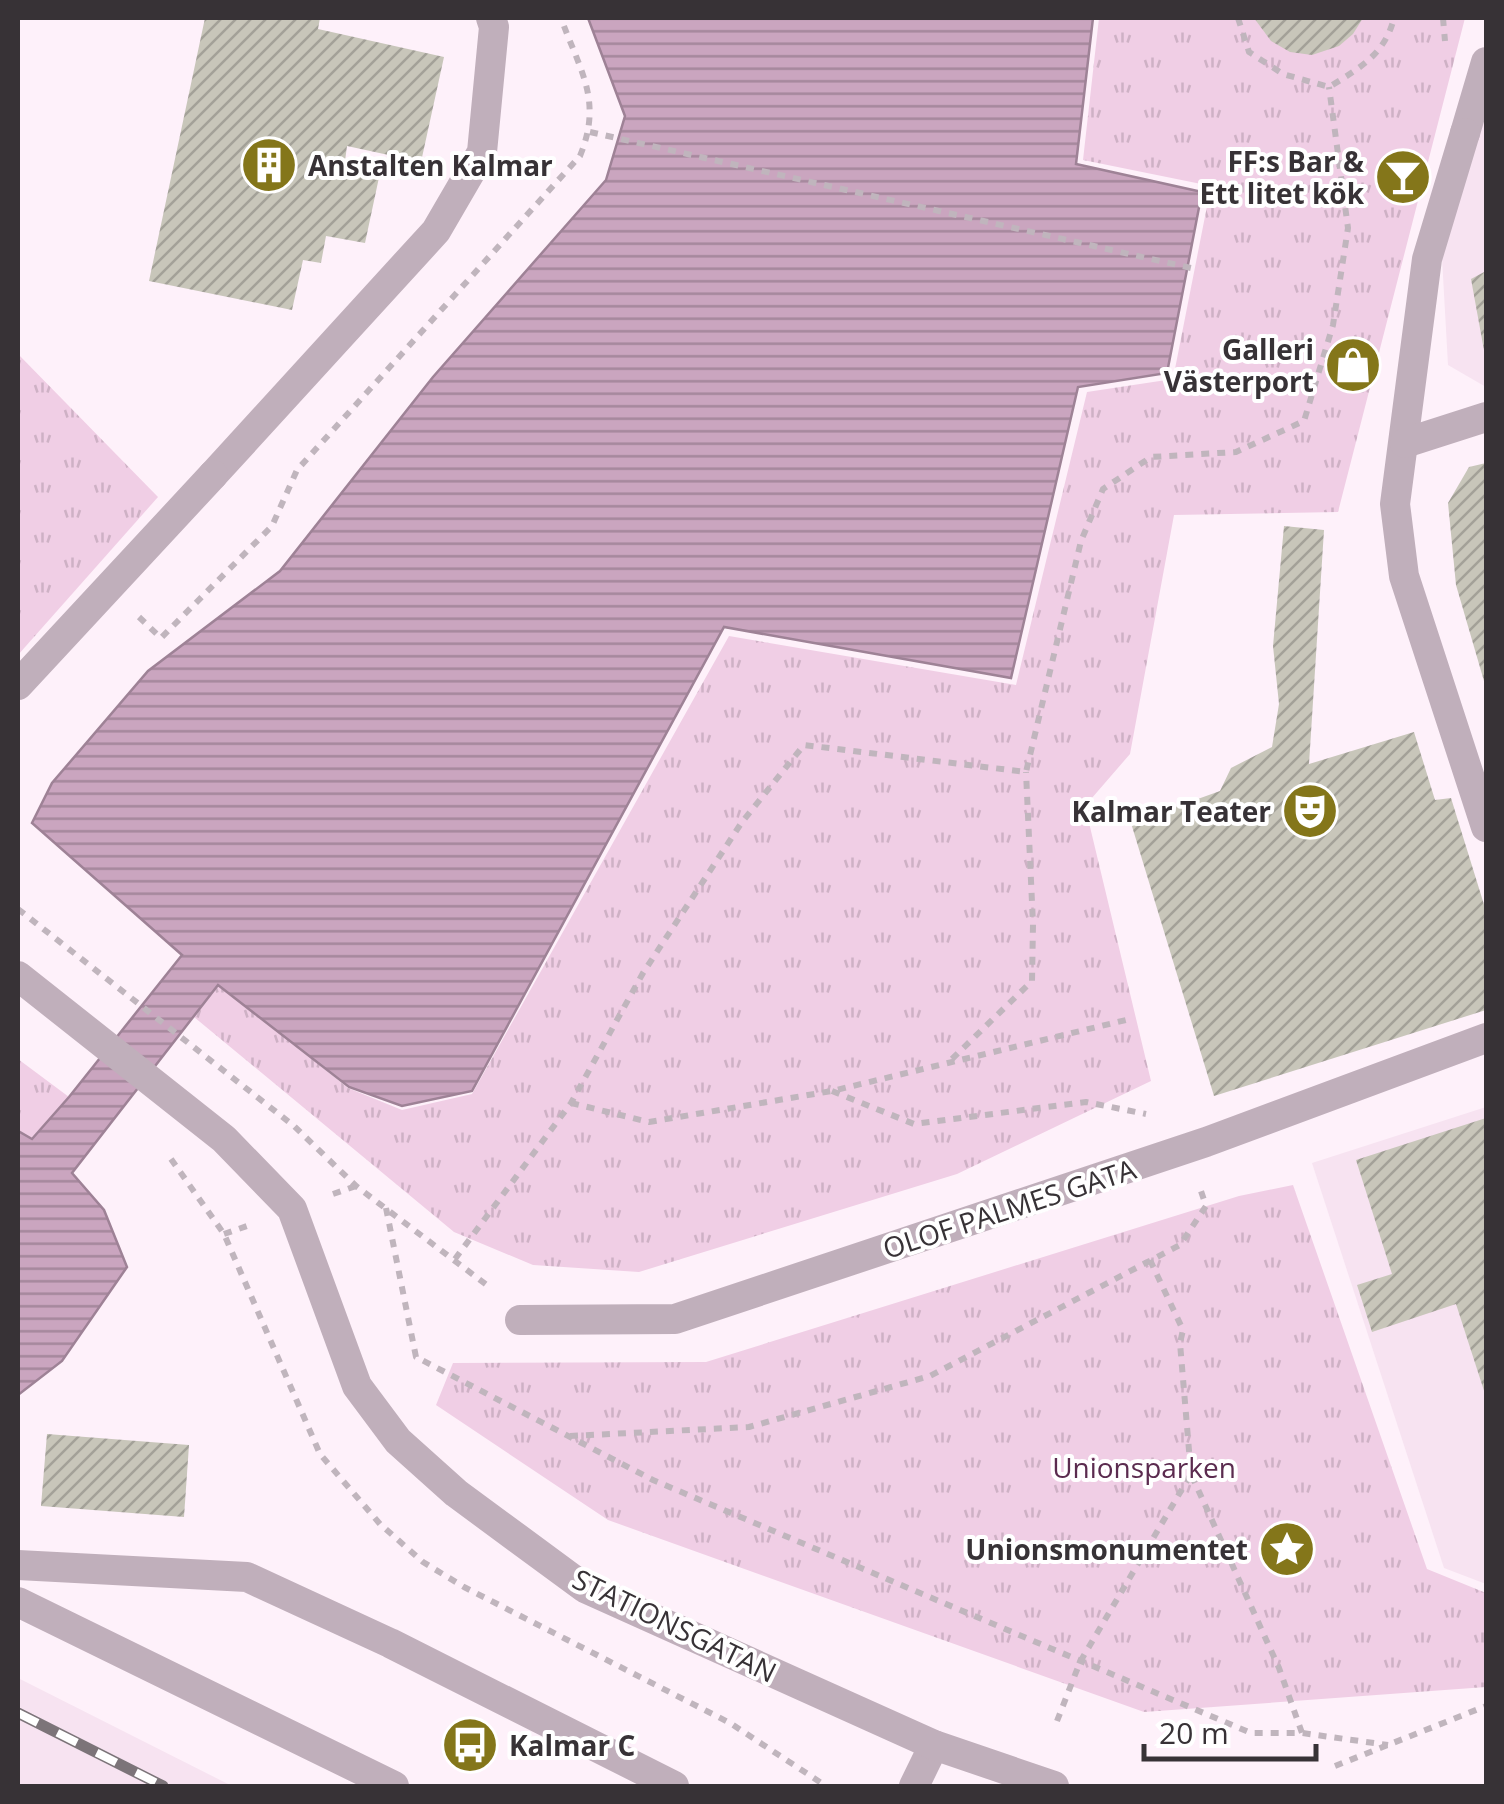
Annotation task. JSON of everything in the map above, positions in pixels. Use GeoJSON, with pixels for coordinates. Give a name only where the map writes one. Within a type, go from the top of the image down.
{"type":"FeatureCollection","features":[{"type":"Feature","properties":{"kind":"street"},"geometry":{"type":"LineString","coordinates":[[18,685],[436,231],[482,152],[494,27],[491,18]]}},
{"type":"Feature","properties":{"kind":"street"},"geometry":{"type":"LineString","coordinates":[[1486,62],[1427,259],[1395,504],[1404,576],[1486,827]]}},
{"type":"Feature","properties":{"kind":"street"},"geometry":{"type":"LineString","coordinates":[[1405,443],[1486,417]]}},
{"type":"Feature","properties":{"kind":"street","name":"STATIONSGATAN"},"geometry":{"type":"LineString","coordinates":[[18,976],[224,1139],[292,1209],[357,1386],[398,1441],[456,1493],[586,1588],[934,1745],[1054,1786]]}},
{"type":"Feature","properties":{"kind":"street","name":"OLOF PALMES GATA"},"geometry":{"type":"LineString","coordinates":[[520,1320],[676,1320],[1185,1149],[1486,1038]]}},
{"type":"Feature","properties":{"kind":"street"},"geometry":{"type":"LineString","coordinates":[[18,1565],[247,1577],[390,1643],[674,1786]]}},
{"type":"Feature","properties":{"kind":"street"},"geometry":{"type":"LineString","coordinates":[[18,1602],[394,1786]]}},
{"type":"Feature","properties":{"kind":"street"},"geometry":{"type":"LineString","coordinates":[[914,1786],[934,1745]]}},
{"type":"Feature","properties":{"kind":"path"},"geometry":{"type":"LineString","coordinates":[[161,638],[272,526],[296,470],[580,156],[590,132],[592,106],[561,18]]}},
{"type":"Feature","properties":{"kind":"path"},"geometry":{"type":"LineString","coordinates":[[1238,18],[1249,52],[1283,74],[1329,87],[1359,69],[1388,40],[1394,18]]}},
{"type":"Feature","properties":{"kind":"path"},"geometry":{"type":"LineString","coordinates":[[952,1060],[1032,981],[1026,772],[1081,542],[1103,488],[1151,457],[1236,452],[1304,421],[1332,326],[1348,228],[1329,87]]}},
{"type":"Feature","properties":{"kind":"path"},"geometry":{"type":"LineString","coordinates":[[590,132],[1191,268]]}},
{"type":"Feature","properties":{"kind":"path"},"geometry":{"type":"LineString","coordinates":[[456,1259],[571,1103],[643,973],[742,822],[804,745],[1026,772]]}},
{"type":"Feature","properties":{"kind":"path"},"geometry":{"type":"LineString","coordinates":[[18,909],[294,1126],[356,1186],[487,1284],[520,1320]]}},
{"type":"Feature","properties":{"kind":"path"},"geometry":{"type":"LineString","coordinates":[[571,1103],[649,1122],[832,1091],[1130,1019]]}},
{"type":"Feature","properties":{"kind":"path"},"geometry":{"type":"LineString","coordinates":[[567,1436],[749,1428],[930,1376],[1180,1245],[1206,1206],[1185,1149],[1143,1111],[1086,1102],[914,1124],[832,1091]]}},
{"type":"Feature","properties":{"kind":"path"},"geometry":{"type":"LineString","coordinates":[[167,1154],[224,1234]]}},
{"type":"Feature","properties":{"kind":"path"},"geometry":{"type":"LineString","coordinates":[[386,1208],[416,1357],[653,1480],[1252,1733],[1302,1734],[1388,1745]]}},
{"type":"Feature","properties":{"kind":"path"},"geometry":{"type":"LineString","coordinates":[[1150,1260],[1183,1330],[1180,1343],[1191,1474],[1279,1668],[1302,1734]]}},
{"type":"Feature","properties":{"kind":"path"},"geometry":{"type":"LineString","coordinates":[[1057,1722],[1080,1662],[1191,1474]]}},
{"type":"Feature","properties":{"kind":"path"},"geometry":{"type":"LineString","coordinates":[[1335,1766],[1486,1706]]}},
{"type":"Feature","properties":{"kind":"shaded area"},"geometry":{"type":"Polygon","coordinates":[[[588,18],[1093,18],[1076,164],[1202,192],[1167,373],[1078,387],[1011,678],[724,627],[472,1091],[402,1106],[349,1087],[218,985],[72,1173],[104,1210],[127,1267],[62,1361],[18,1395],[18,1131],[32,1139],[182,955],[32,823],[52,783],[148,671],[280,571],[433,377],[606,180],[625,116],[588,18]]]}},
{"type":"Feature","properties":{"kind":"shaded area"},"geometry":{"type":"Polygon","coordinates":[[[1486,106],[1486,387],[1448,365],[1442,258],[1486,106]]]}},
{"type":"Feature","properties":{"kind":"shaded area"},"geometry":{"type":"Polygon","coordinates":[[[1486,1107],[1486,1584],[1444,1568],[1312,1163],[1486,1107]]]}},
{"type":"Feature","properties":{"kind":"shaded area"},"geometry":{"type":"Polygon","coordinates":[[[18,1678],[232,1786],[18,1786],[18,1678]]]}},
{"type":"Feature","properties":{"kind":"green space"},"geometry":{"type":"Polygon","coordinates":[[[1099,18],[1465,18],[1338,512],[1174,515],[1130,754],[1085,806],[1151,1081],[957,1174],[639,1272],[533,1265],[454,1232],[194,1017],[219,984],[348,1088],[402,1110],[472,1094],[729,636],[1016,685],[1087,392],[1173,379],[1211,186],[1083,160],[1099,18]]]}},
{"type":"Feature","properties":{"kind":"green space"},"geometry":{"type":"Polygon","coordinates":[[[18,354],[158,497],[18,655],[18,354]]]}},
{"type":"Feature","properties":{"kind":"green space"},"geometry":{"type":"Polygon","coordinates":[[[18,1059],[69,1097],[31,1139],[18,1131],[18,1059]]]}},
{"type":"Feature","properties":{"kind":"green space","name":"Unionsparken"},"geometry":{"type":"Polygon","coordinates":[[[1293,1185],[1427,1569],[1486,1593],[1486,1687],[1144,1712],[608,1520],[436,1405],[453,1363],[706,1362],[1239,1196],[1293,1185]]]}},
{"type":"Feature","properties":{"kind":"building","name":"Anstalten Kalmar"},"geometry":{"type":"Polygon","coordinates":[[[205,18],[320,18],[318,29],[444,57],[421,162],[347,146],[345,161],[381,168],[365,243],[326,236],[321,263],[303,260],[292,310],[149,281],[205,18]]]}},
{"type":"Feature","properties":{"kind":"building"},"geometry":{"type":"Polygon","coordinates":[[[1254,18],[1363,18],[1339,46],[1312,55],[1290,52],[1271,41],[1254,18]]]}},
{"type":"Feature","properties":{"kind":"building"},"geometry":{"type":"Polygon","coordinates":[[[1486,271],[1486,355],[1485,356],[1471,279],[1486,271]]]}},
{"type":"Feature","properties":{"kind":"building"},"geometry":{"type":"Polygon","coordinates":[[[1486,463],[1486,688],[1456,585],[1448,503],[1469,467],[1486,463]]]}},
{"type":"Feature","properties":{"kind":"building","name":"Kalmar Teater"},"geometry":{"type":"Polygon","coordinates":[[[1284,526],[1324,530],[1309,764],[1414,732],[1435,800],[1451,798],[1486,911],[1486,1010],[1214,1096],[1131,823],[1220,791],[1231,768],[1272,747],[1279,704],[1273,646],[1284,526]]]}},
{"type":"Feature","properties":{"kind":"building"},"geometry":{"type":"Polygon","coordinates":[[[1486,1118],[1486,1397],[1456,1304],[1372,1332],[1357,1285],[1392,1274],[1356,1160],[1486,1118]]]}},
{"type":"Feature","properties":{"kind":"building"},"geometry":{"type":"Polygon","coordinates":[[[47,1434],[189,1445],[184,1517],[41,1506],[47,1434]]]}},
{"type":"Feature","properties":{"kind":"railway"},"geometry":{"type":"LineString","coordinates":[[18,1713],[163,1786]]}},
{"type":"Feature","properties":{"kind":"place","name":"Anstalten Kalmar"},"geometry":{"type":"Point","coordinates":[269,165]}},
{"type":"Feature","properties":{"kind":"place","name":"FF:s Bar & Ett litet kök"},"geometry":{"type":"Point","coordinates":[1403,177]}},
{"type":"Feature","properties":{"kind":"place","name":"Galleri Västerport"},"geometry":{"type":"Point","coordinates":[1353,365]}},
{"type":"Feature","properties":{"kind":"place","name":"Kalmar Teater"},"geometry":{"type":"Point","coordinates":[1310,811]}},
{"type":"Feature","properties":{"kind":"place","name":"Unionsmonumentet"},"geometry":{"type":"Point","coordinates":[1287,1549]}},
{"type":"Feature","properties":{"kind":"place","name":"Kalmar C"},"geometry":{"type":"Point","coordinates":[470,1745]}}]}
